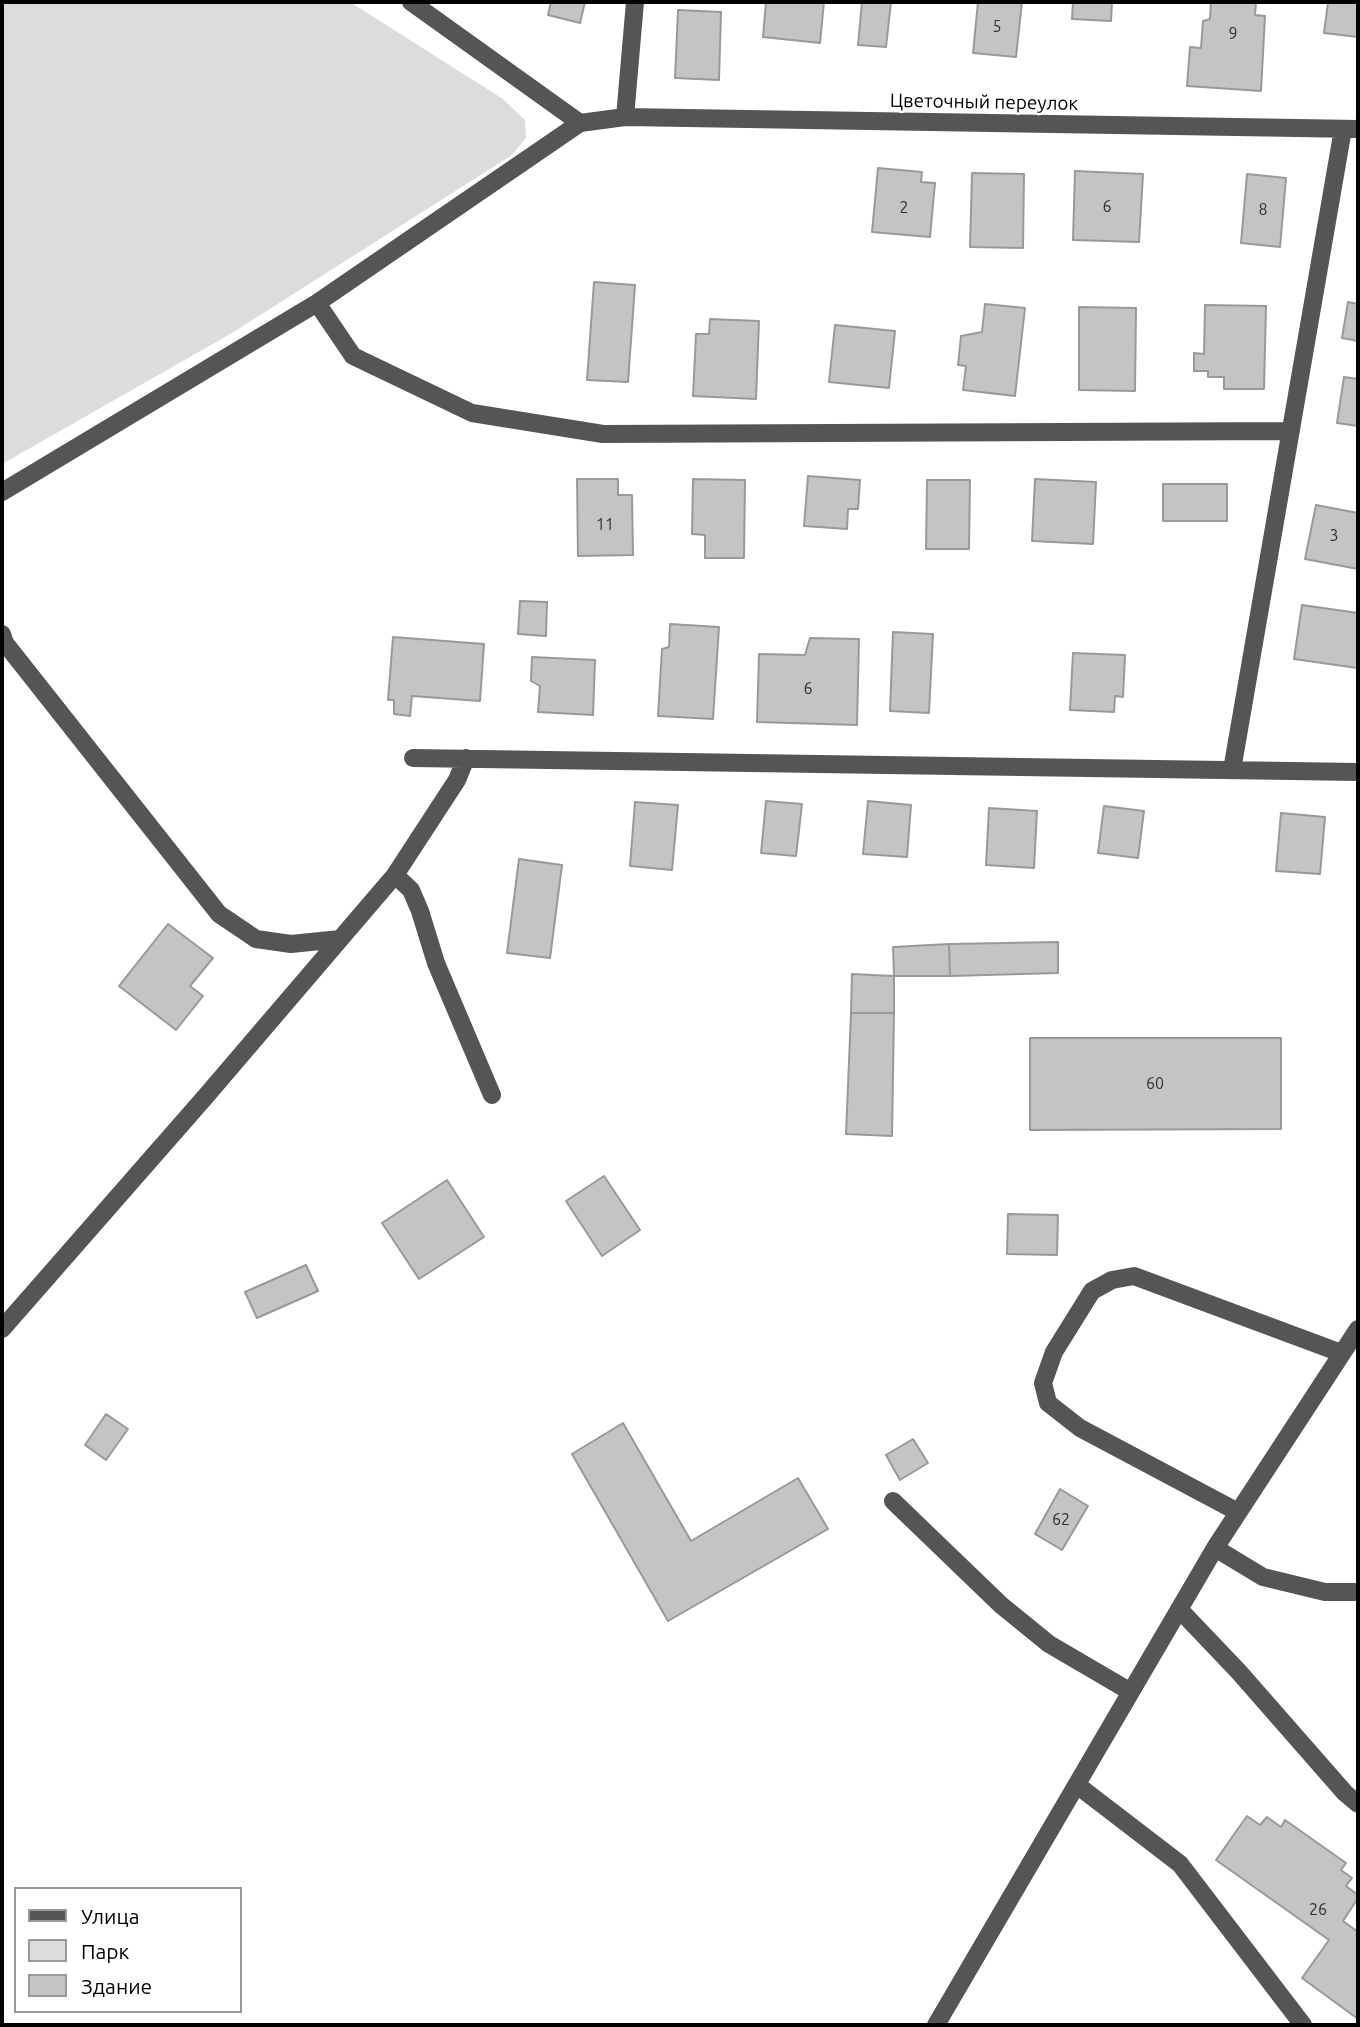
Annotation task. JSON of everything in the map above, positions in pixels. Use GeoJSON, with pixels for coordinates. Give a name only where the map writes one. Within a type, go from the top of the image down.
{"type":"FeatureCollection","features":[{"type":"Feature","properties":{"kind":"street"},"geometry":{"type":"LineString","coordinates":[[2,492],[317,303],[580,123],[411,2]]}},
{"type":"Feature","properties":{"kind":"street"},"geometry":{"type":"LineString","coordinates":[[625,117],[635,2]]}},
{"type":"Feature","properties":{"kind":"street","name":"Цветочный переулок"},"geometry":{"type":"LineString","coordinates":[[580,123],[625,117],[1350,129]]}},
{"type":"Feature","properties":{"kind":"street"},"geometry":{"type":"LineString","coordinates":[[1232,770],[1291,431],[1350,129]]}},
{"type":"Feature","properties":{"kind":"street"},"geometry":{"type":"LineString","coordinates":[[317,303],[354,356],[472,413],[603,434],[1291,431]]}},
{"type":"Feature","properties":{"kind":"street"},"geometry":{"type":"LineString","coordinates":[[2,634],[13,654],[219,914],[256,939],[291,944],[340,939]]}},
{"type":"Feature","properties":{"kind":"street"},"geometry":{"type":"LineString","coordinates":[[413,758],[1358,772]]}},
{"type":"Feature","properties":{"kind":"street"},"geometry":{"type":"LineString","coordinates":[[2,1329],[396,875],[457,780],[467,758]]}},
{"type":"Feature","properties":{"kind":"street"},"geometry":{"type":"LineString","coordinates":[[396,875],[411,890],[421,911],[436,963],[492,1095]]}},
{"type":"Feature","properties":{"kind":"street"},"geometry":{"type":"LineString","coordinates":[[1238,1512],[1080,1428],[1048,1403],[1043,1382],[1054,1352],[1092,1291],[1112,1280],[1134,1276],[1341,1353]]}},
{"type":"Feature","properties":{"kind":"street"},"geometry":{"type":"LineString","coordinates":[[936,2025],[1215,1548],[1358,1329]]}},
{"type":"Feature","properties":{"kind":"street"},"geometry":{"type":"LineString","coordinates":[[893,1501],[1001,1605],[1049,1644],[1131,1692]]}},
{"type":"Feature","properties":{"kind":"street"},"geometry":{"type":"LineString","coordinates":[[1215,1548],[1263,1577],[1325,1591],[1358,1592]]}},
{"type":"Feature","properties":{"kind":"street"},"geometry":{"type":"LineString","coordinates":[[1179,1609],[1239,1672],[1345,1793],[1358,1804]]}},
{"type":"Feature","properties":{"kind":"street"},"geometry":{"type":"LineString","coordinates":[[1077,1785],[1180,1864],[1303,2025]]}},
{"type":"Feature","properties":{"kind":"green space"},"geometry":{"type":"Polygon","coordinates":[[[2,2],[350,2],[503,99],[525,120],[526,138],[512,155],[232,333],[2,464],[2,2]]]}},
{"type":"Feature","properties":{"kind":"building"},"geometry":{"type":"Polygon","coordinates":[[[551,2],[585,2],[580,23],[548,15],[551,2]]]}},
{"type":"Feature","properties":{"kind":"building"},"geometry":{"type":"Polygon","coordinates":[[[766,2],[824,2],[820,43],[763,37],[766,2]]]}},
{"type":"Feature","properties":{"kind":"building"},"geometry":{"type":"Polygon","coordinates":[[[862,2],[891,2],[886,47],[858,45],[862,2]]]}},
{"type":"Feature","properties":{"kind":"building"},"geometry":{"type":"Polygon","coordinates":[[[978,2],[1022,2],[1016,57],[973,53],[978,2]]]}},
{"type":"Feature","properties":{"kind":"building"},"geometry":{"type":"Polygon","coordinates":[[[1073,2],[1112,2],[1111,21],[1072,19],[1073,2]]]}},
{"type":"Feature","properties":{"kind":"building"},"geometry":{"type":"Polygon","coordinates":[[[1211,2],[1256,2],[1255,15],[1265,16],[1261,91],[1187,86],[1190,47],[1201,48],[1203,21],[1210,19],[1211,2]]]}},
{"type":"Feature","properties":{"kind":"building"},"geometry":{"type":"Polygon","coordinates":[[[1328,2],[1358,2],[1358,37],[1324,33],[1328,2]]]}},
{"type":"Feature","properties":{"kind":"building"},"geometry":{"type":"Polygon","coordinates":[[[678,10],[721,12],[719,80],[675,78],[678,10]]]}},
{"type":"Feature","properties":{"kind":"building"},"geometry":{"type":"Polygon","coordinates":[[[878,168],[922,172],[921,182],[935,183],[930,237],[872,232],[878,168]]]}},
{"type":"Feature","properties":{"kind":"building"},"geometry":{"type":"Polygon","coordinates":[[[1075,171],[1143,174],[1139,242],[1073,240],[1075,171]]]}},
{"type":"Feature","properties":{"kind":"building"},"geometry":{"type":"Polygon","coordinates":[[[972,173],[1024,174],[1023,248],[970,247],[972,173]]]}},
{"type":"Feature","properties":{"kind":"building"},"geometry":{"type":"Polygon","coordinates":[[[1247,174],[1286,178],[1280,247],[1241,243],[1247,174]]]}},
{"type":"Feature","properties":{"kind":"building"},"geometry":{"type":"Polygon","coordinates":[[[594,282],[635,285],[628,382],[587,380],[594,282]]]}},
{"type":"Feature","properties":{"kind":"building"},"geometry":{"type":"Polygon","coordinates":[[[1348,302],[1358,304],[1358,341],[1342,338],[1348,302]]]}},
{"type":"Feature","properties":{"kind":"building"},"geometry":{"type":"Polygon","coordinates":[[[985,304],[1025,308],[1015,396],[963,390],[966,366],[958,365],[961,336],[982,332],[985,304]]]}},
{"type":"Feature","properties":{"kind":"building"},"geometry":{"type":"Polygon","coordinates":[[[1205,305],[1266,306],[1264,389],[1224,389],[1224,377],[1208,377],[1208,371],[1194,371],[1194,353],[1204,354],[1205,305]]]}},
{"type":"Feature","properties":{"kind":"building"},"geometry":{"type":"Polygon","coordinates":[[[1079,307],[1136,308],[1135,391],[1079,390],[1079,307]]]}},
{"type":"Feature","properties":{"kind":"building"},"geometry":{"type":"Polygon","coordinates":[[[710,319],[759,321],[756,399],[693,396],[696,334],[709,334],[710,319]]]}},
{"type":"Feature","properties":{"kind":"building"},"geometry":{"type":"Polygon","coordinates":[[[835,325],[895,331],[889,388],[829,382],[835,325]]]}},
{"type":"Feature","properties":{"kind":"building"},"geometry":{"type":"Polygon","coordinates":[[[1344,377],[1358,379],[1358,426],[1337,423],[1344,377]]]}},
{"type":"Feature","properties":{"kind":"building"},"geometry":{"type":"Polygon","coordinates":[[[808,476],[860,480],[858,509],[848,509],[847,529],[804,526],[808,476]]]}},
{"type":"Feature","properties":{"kind":"building"},"geometry":{"type":"Polygon","coordinates":[[[577,479],[618,479],[618,495],[632,495],[633,555],[578,556],[577,479]]]}},
{"type":"Feature","properties":{"kind":"building"},"geometry":{"type":"Polygon","coordinates":[[[693,479],[745,480],[744,558],[705,558],[705,535],[692,534],[693,479]]]}},
{"type":"Feature","properties":{"kind":"building"},"geometry":{"type":"Polygon","coordinates":[[[1035,479],[1096,482],[1093,544],[1032,541],[1035,479]]]}},
{"type":"Feature","properties":{"kind":"building"},"geometry":{"type":"Polygon","coordinates":[[[927,480],[970,480],[969,549],[926,549],[927,480]]]}},
{"type":"Feature","properties":{"kind":"building"},"geometry":{"type":"Polygon","coordinates":[[[1163,484],[1227,484],[1227,521],[1163,521],[1163,484]]]}},
{"type":"Feature","properties":{"kind":"building"},"geometry":{"type":"Polygon","coordinates":[[[1316,505],[1358,513],[1358,569],[1305,559],[1316,505]]]}},
{"type":"Feature","properties":{"kind":"building"},"geometry":{"type":"Polygon","coordinates":[[[520,601],[547,602],[546,636],[518,634],[520,601]]]}},
{"type":"Feature","properties":{"kind":"building"},"geometry":{"type":"Polygon","coordinates":[[[1302,605],[1358,613],[1357,668],[1294,659],[1302,605]]]}},
{"type":"Feature","properties":{"kind":"building"},"geometry":{"type":"Polygon","coordinates":[[[670,624],[719,627],[713,719],[658,716],[662,649],[669,647],[670,624]]]}},
{"type":"Feature","properties":{"kind":"building"},"geometry":{"type":"Polygon","coordinates":[[[893,632],[933,634],[929,713],[890,711],[893,632]]]}},
{"type":"Feature","properties":{"kind":"building"},"geometry":{"type":"Polygon","coordinates":[[[393,637],[484,644],[480,701],[412,696],[410,716],[394,714],[394,700],[388,700],[393,637]]]}},
{"type":"Feature","properties":{"kind":"building"},"geometry":{"type":"Polygon","coordinates":[[[810,638],[859,639],[857,725],[757,722],[759,654],[805,655],[810,638]]]}},
{"type":"Feature","properties":{"kind":"building"},"geometry":{"type":"Polygon","coordinates":[[[1073,653],[1125,655],[1123,697],[1115,696],[1114,712],[1070,710],[1073,653]]]}},
{"type":"Feature","properties":{"kind":"building"},"geometry":{"type":"Polygon","coordinates":[[[532,657],[595,660],[593,715],[538,712],[540,686],[531,681],[532,657]]]}},
{"type":"Feature","properties":{"kind":"building"},"geometry":{"type":"Polygon","coordinates":[[[766,801],[802,804],[796,856],[761,853],[766,801]]]}},
{"type":"Feature","properties":{"kind":"building"},"geometry":{"type":"Polygon","coordinates":[[[868,801],[911,805],[907,857],[863,854],[868,801]]]}},
{"type":"Feature","properties":{"kind":"building"},"geometry":{"type":"Polygon","coordinates":[[[635,802],[678,805],[672,870],[630,866],[635,802]]]}},
{"type":"Feature","properties":{"kind":"building"},"geometry":{"type":"Polygon","coordinates":[[[1104,806],[1144,811],[1138,858],[1098,853],[1104,806]]]}},
{"type":"Feature","properties":{"kind":"building"},"geometry":{"type":"Polygon","coordinates":[[[989,808],[1037,811],[1034,868],[986,865],[989,808]]]}},
{"type":"Feature","properties":{"kind":"building"},"geometry":{"type":"Polygon","coordinates":[[[1281,813],[1325,817],[1320,874],[1276,871],[1281,813]]]}},
{"type":"Feature","properties":{"kind":"building"},"geometry":{"type":"Polygon","coordinates":[[[519,859],[562,865],[550,958],[507,953],[519,859]]]}},
{"type":"Feature","properties":{"kind":"building"},"geometry":{"type":"Polygon","coordinates":[[[168,924],[213,958],[190,986],[203,996],[176,1030],[119,986],[168,924]]]}},
{"type":"Feature","properties":{"kind":"building"},"geometry":{"type":"Polygon","coordinates":[[[1058,942],[1058,973],[950,976],[949,944],[1058,942]]]}},
{"type":"Feature","properties":{"kind":"building"},"geometry":{"type":"Polygon","coordinates":[[[949,944],[950,976],[894,976],[893,947],[949,944]]]}},
{"type":"Feature","properties":{"kind":"building"},"geometry":{"type":"Polygon","coordinates":[[[852,974],[894,976],[894,1013],[851,1013],[852,974]]]}},
{"type":"Feature","properties":{"kind":"building"},"geometry":{"type":"Polygon","coordinates":[[[851,1013],[894,1013],[892,1136],[846,1134],[851,1013]]]}},
{"type":"Feature","properties":{"kind":"building"},"geometry":{"type":"Polygon","coordinates":[[[1030,1038],[1281,1038],[1281,1129],[1030,1130],[1030,1038]]]}},
{"type":"Feature","properties":{"kind":"building"},"geometry":{"type":"Polygon","coordinates":[[[604,1176],[640,1230],[602,1256],[566,1201],[604,1176]]]}},
{"type":"Feature","properties":{"kind":"building"},"geometry":{"type":"Polygon","coordinates":[[[447,1180],[484,1237],[419,1279],[382,1223],[447,1180]]]}},
{"type":"Feature","properties":{"kind":"building"},"geometry":{"type":"Polygon","coordinates":[[[1008,1214],[1058,1215],[1057,1255],[1007,1254],[1008,1214]]]}},
{"type":"Feature","properties":{"kind":"building"},"geometry":{"type":"Polygon","coordinates":[[[306,1265],[318,1291],[257,1318],[245,1292],[306,1265]]]}},
{"type":"Feature","properties":{"kind":"building"},"geometry":{"type":"Polygon","coordinates":[[[106,1414],[128,1429],[106,1460],[85,1445],[106,1414]]]}},
{"type":"Feature","properties":{"kind":"building"},"geometry":{"type":"Polygon","coordinates":[[[623,1423],[691,1541],[798,1478],[828,1529],[668,1621],[572,1454],[623,1423]]]}},
{"type":"Feature","properties":{"kind":"building"},"geometry":{"type":"Polygon","coordinates":[[[913,1439],[928,1463],[900,1480],[886,1455],[913,1439]]]}},
{"type":"Feature","properties":{"kind":"building"},"geometry":{"type":"Polygon","coordinates":[[[1060,1489],[1088,1506],[1062,1550],[1035,1534],[1060,1489]]]}},
{"type":"Feature","properties":{"kind":"building"},"geometry":{"type":"Polygon","coordinates":[[[1247,1816],[1260,1825],[1267,1817],[1281,1827],[1285,1820],[1346,1863],[1341,1870],[1352,1878],[1346,1886],[1358,1895],[1343,1921],[1358,1932],[1358,2019],[1302,1978],[1329,1940],[1216,1860],[1247,1816]]]}}]}
